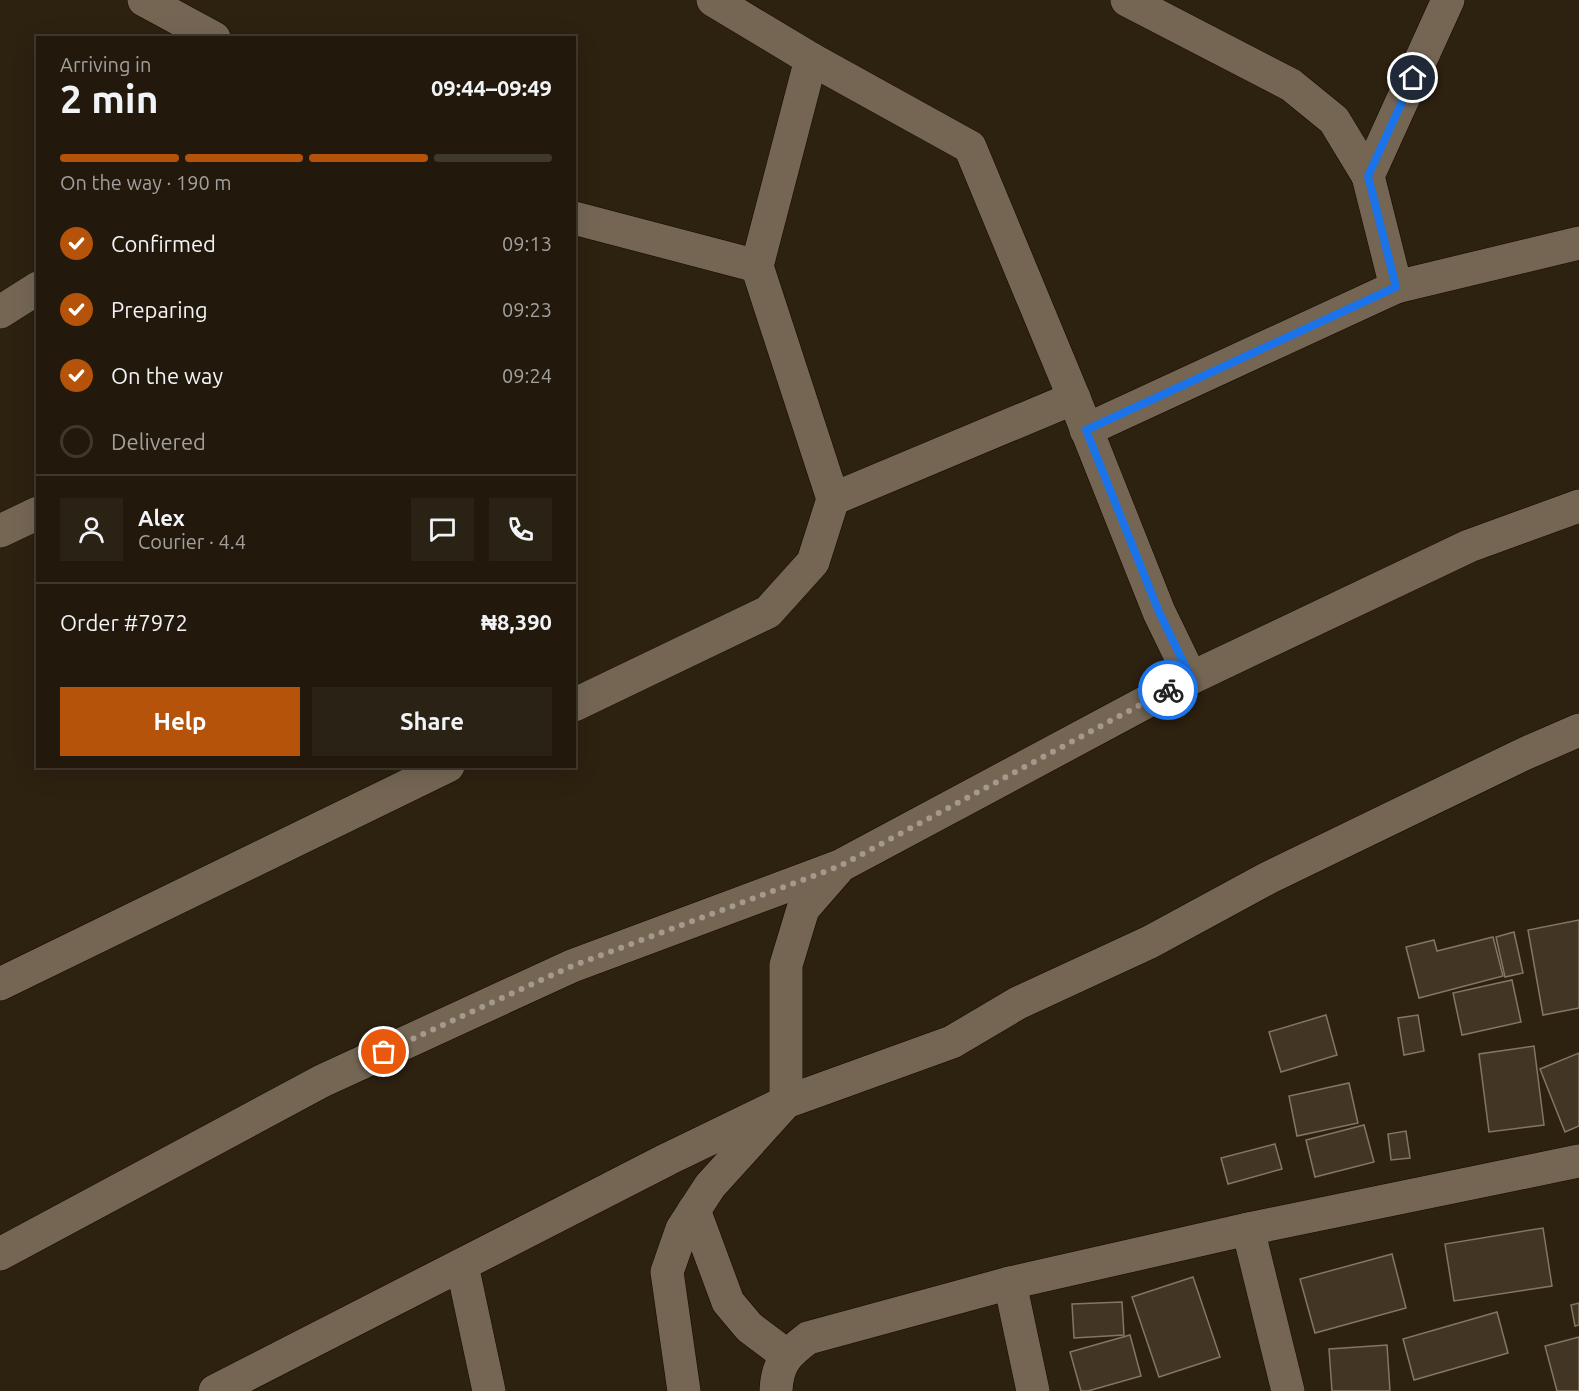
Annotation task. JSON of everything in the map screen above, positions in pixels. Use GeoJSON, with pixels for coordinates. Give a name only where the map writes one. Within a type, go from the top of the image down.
{"type":"FeatureCollection","features":[{"type":"Feature","properties":{"kind":"street"},"geometry":{"type":"LineString","coordinates":[[144,0],[210,36]]}},
{"type":"Feature","properties":{"kind":"street"},"geometry":{"type":"LineString","coordinates":[[713,0],[970,147],[1074,398],[1159,612],[1191,678]]}},
{"type":"Feature","properties":{"kind":"street"},"geometry":{"type":"LineString","coordinates":[[1127,0],[1291,85],[1335,120],[1368,176],[1396,287]]}},
{"type":"Feature","properties":{"kind":"street"},"geometry":{"type":"LineString","coordinates":[[1368,176],[1449,0]]}},
{"type":"Feature","properties":{"kind":"street"},"geometry":{"type":"LineString","coordinates":[[576,704],[768,612],[813,562],[833,499],[757,266],[811,58]]}},
{"type":"Feature","properties":{"kind":"street"},"geometry":{"type":"LineString","coordinates":[[576,219],[757,266]]}},
{"type":"Feature","properties":{"kind":"street"},"geometry":{"type":"LineString","coordinates":[[1086,430],[1396,287],[1579,243]]}},
{"type":"Feature","properties":{"kind":"street"},"geometry":{"type":"LineString","coordinates":[[0,312],[36,289]]}},
{"type":"Feature","properties":{"kind":"street"},"geometry":{"type":"LineString","coordinates":[[833,499],[1074,398]]}},
{"type":"Feature","properties":{"kind":"street"},"geometry":{"type":"LineString","coordinates":[[0,1254],[343,1071],[572,966],[840,866],[1191,678],[1469,546],[1579,506]]}},
{"type":"Feature","properties":{"kind":"street"},"geometry":{"type":"LineString","coordinates":[[0,531],[36,514]]}},
{"type":"Feature","properties":{"kind":"street"},"geometry":{"type":"LineString","coordinates":[[215,1391],[668,1159],[786,1102],[952,1042],[1018,1003],[1150,942],[1268,878],[1524,754],[1579,730]]}},
{"type":"Feature","properties":{"kind":"street"},"geometry":{"type":"LineString","coordinates":[[0,984],[444,768]]}},
{"type":"Feature","properties":{"kind":"street"},"geometry":{"type":"LineString","coordinates":[[684,1391],[667,1272],[682,1229],[710,1186],[786,1102],[786,965],[803,909],[840,866]]}},
{"type":"Feature","properties":{"kind":"street"},"geometry":{"type":"LineString","coordinates":[[776,1391],[777,1377],[786,1355],[808,1338],[1010,1283],[1248,1229],[1579,1161]]}},
{"type":"Feature","properties":{"kind":"street"},"geometry":{"type":"LineString","coordinates":[[694,1210],[728,1302],[749,1327],[786,1355]]}},
{"type":"Feature","properties":{"kind":"street"},"geometry":{"type":"LineString","coordinates":[[1248,1229],[1288,1391]]}},
{"type":"Feature","properties":{"kind":"street"},"geometry":{"type":"LineString","coordinates":[[462,1265],[489,1391]]}},
{"type":"Feature","properties":{"kind":"street"},"geometry":{"type":"LineString","coordinates":[[1010,1283],[1033,1391]]}},
{"type":"Feature","properties":{"kind":"building"},"geometry":{"type":"Polygon","coordinates":[[[1579,920],[1579,1008],[1543,1015],[1528,930],[1579,920]]]}},
{"type":"Feature","properties":{"kind":"building"},"geometry":{"type":"Polygon","coordinates":[[[1514,932],[1523,973],[1505,977],[1496,937],[1514,932]]]}},
{"type":"Feature","properties":{"kind":"building"},"geometry":{"type":"Polygon","coordinates":[[[1493,937],[1503,976],[1419,998],[1406,947],[1434,940],[1437,951],[1493,937]]]}},
{"type":"Feature","properties":{"kind":"building"},"geometry":{"type":"Polygon","coordinates":[[[1512,980],[1521,1022],[1462,1035],[1453,993],[1512,980]]]}},
{"type":"Feature","properties":{"kind":"building"},"geometry":{"type":"Polygon","coordinates":[[[1326,1015],[1337,1055],[1281,1072],[1269,1032],[1326,1015]]]}},
{"type":"Feature","properties":{"kind":"building"},"geometry":{"type":"Polygon","coordinates":[[[1418,1015],[1424,1051],[1404,1055],[1398,1018],[1418,1015]]]}},
{"type":"Feature","properties":{"kind":"building"},"geometry":{"type":"Polygon","coordinates":[[[1534,1046],[1544,1125],[1489,1132],[1479,1054],[1534,1046]]]}},
{"type":"Feature","properties":{"kind":"building"},"geometry":{"type":"Polygon","coordinates":[[[1579,1053],[1579,1126],[1565,1132],[1540,1069],[1579,1053]]]}},
{"type":"Feature","properties":{"kind":"building"},"geometry":{"type":"Polygon","coordinates":[[[1349,1083],[1358,1123],[1297,1136],[1289,1096],[1349,1083]]]}},
{"type":"Feature","properties":{"kind":"building"},"geometry":{"type":"Polygon","coordinates":[[[1364,1125],[1374,1162],[1315,1177],[1306,1140],[1364,1125]]]}},
{"type":"Feature","properties":{"kind":"building"},"geometry":{"type":"Polygon","coordinates":[[[1406,1131],[1410,1158],[1391,1160],[1388,1134],[1406,1131]]]}},
{"type":"Feature","properties":{"kind":"building"},"geometry":{"type":"Polygon","coordinates":[[[1275,1144],[1282,1169],[1228,1184],[1221,1158],[1275,1144]]]}},
{"type":"Feature","properties":{"kind":"building"},"geometry":{"type":"Polygon","coordinates":[[[1543,1228],[1552,1286],[1454,1301],[1445,1244],[1543,1228]]]}},
{"type":"Feature","properties":{"kind":"building"},"geometry":{"type":"Polygon","coordinates":[[[1392,1254],[1406,1308],[1315,1333],[1300,1279],[1392,1254]]]}},
{"type":"Feature","properties":{"kind":"building"},"geometry":{"type":"Polygon","coordinates":[[[1193,1277],[1220,1357],[1159,1377],[1132,1297],[1193,1277]]]}},
{"type":"Feature","properties":{"kind":"building"},"geometry":{"type":"Polygon","coordinates":[[[1122,1302],[1124,1335],[1074,1338],[1072,1304],[1122,1302]]]}},
{"type":"Feature","properties":{"kind":"building"},"geometry":{"type":"Polygon","coordinates":[[[1579,1303],[1579,1325],[1575,1326],[1571,1305],[1579,1303]]]}},
{"type":"Feature","properties":{"kind":"building"},"geometry":{"type":"Polygon","coordinates":[[[1497,1312],[1508,1353],[1414,1380],[1403,1339],[1497,1312]]]}},
{"type":"Feature","properties":{"kind":"building"},"geometry":{"type":"Polygon","coordinates":[[[1130,1335],[1141,1376],[1081,1391],[1070,1352],[1130,1335]]]}},
{"type":"Feature","properties":{"kind":"building"},"geometry":{"type":"Polygon","coordinates":[[[1579,1337],[1579,1391],[1557,1391],[1545,1346],[1579,1337]]]}},
{"type":"Feature","properties":{"kind":"building"},"geometry":{"type":"Polygon","coordinates":[[[1387,1345],[1390,1391],[1332,1391],[1329,1349],[1387,1345]]]}},
{"type":"Feature","properties":{"kind":"way so far"},"geometry":{"type":"LineString","coordinates":[[384,1052],[572,966],[840,866],[1168,690]]}},
{"type":"Feature","properties":{"kind":"route"},"geometry":{"type":"LineString","coordinates":[[1168,690],[1191,678],[1159,612],[1086,430],[1396,287],[1368,176],[1413,78]]}}]}
